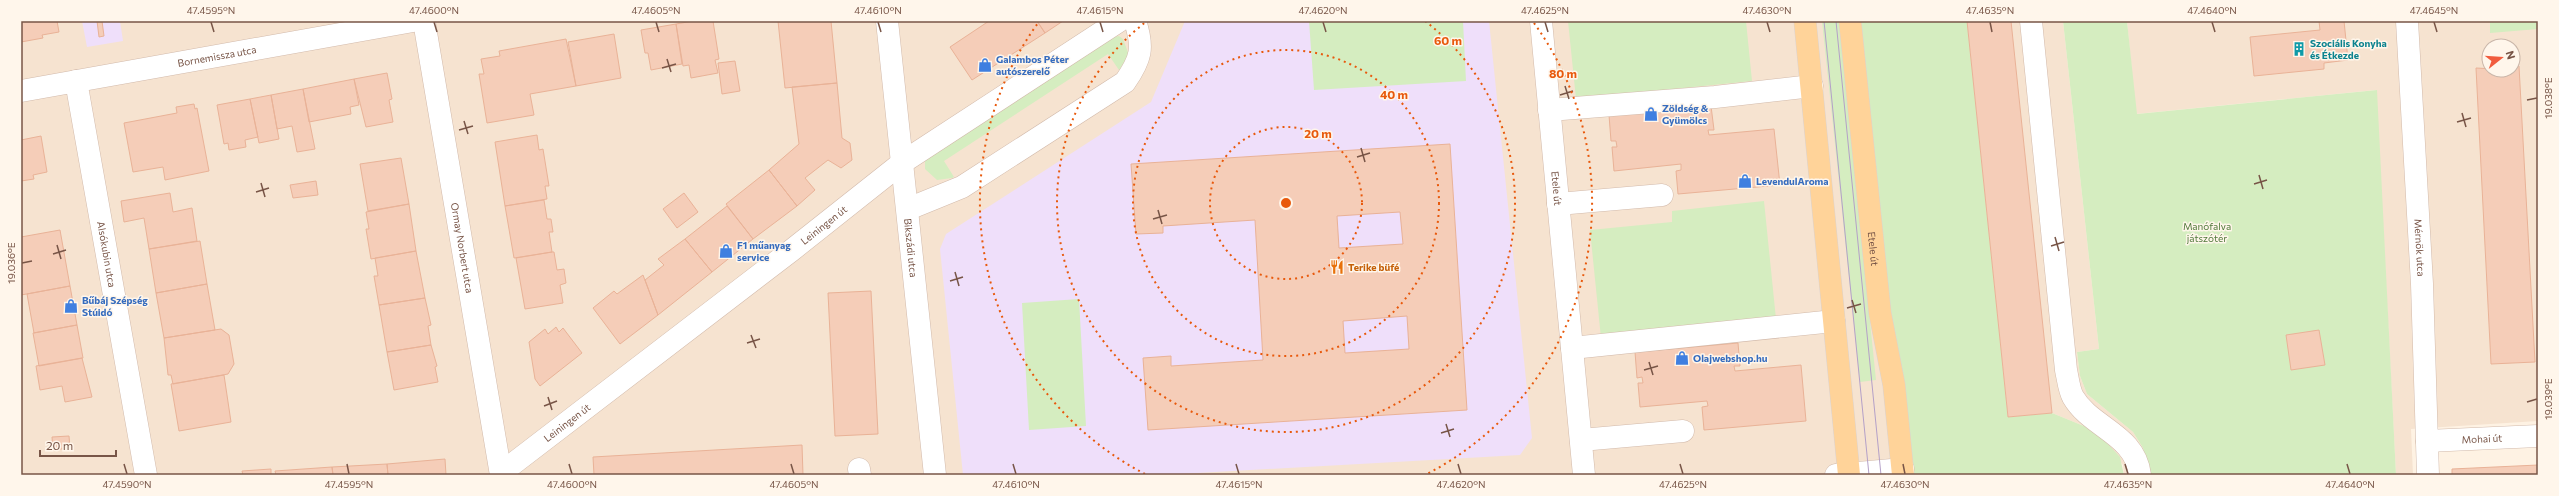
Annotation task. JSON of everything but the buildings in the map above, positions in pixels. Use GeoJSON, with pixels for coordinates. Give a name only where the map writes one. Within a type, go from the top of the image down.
{"type":"FeatureCollection","features":[{"type":"Feature","properties":{"kind":"main road"},"geometry":{"type":"LineString","coordinates":[[1805,21],[1834,321],[1845,475]]}},
{"type":"Feature","properties":{"kind":"main road","name":"Etele út"},"geometry":{"type":"LineString","coordinates":[[1850,21],[1880,313],[1894,385],[1903,472]]}},
{"type":"Feature","properties":{"kind":"street","name":"Bornemissza utca"},"geometry":{"type":"LineString","coordinates":[[21,92],[413,21]]}},
{"type":"Feature","properties":{"kind":"street","name":"Ormay Norbert utca"},"geometry":{"type":"LineString","coordinates":[[424,21],[501,474]]}},
{"type":"Feature","properties":{"kind":"street","name":"Bikszádi utca"},"geometry":{"type":"LineString","coordinates":[[887,21],[935,475]]}},
{"type":"Feature","properties":{"kind":"street","name":"Leiningen út"},"geometry":{"type":"LineString","coordinates":[[501,474],[786,255],[903,162],[1119,21]]}},
{"type":"Feature","properties":{"kind":"street"},"geometry":{"type":"LineString","coordinates":[[908,209],[962,187],[1125,82],[1137,64],[1142,41],[1135,21]]}},
{"type":"Feature","properties":{"kind":"street","name":"Etele út"},"geometry":{"type":"LineString","coordinates":[[1541,21],[1584,475]]}},
{"type":"Feature","properties":{"kind":"street"},"geometry":{"type":"LineString","coordinates":[[2031,21],[2069,383],[2072,396],[2084,411],[2126,442],[2133,454],[2140,475]]}},
{"type":"Feature","properties":{"kind":"street","name":"Mérnök utca"},"geometry":{"type":"LineString","coordinates":[[2407,21],[2422,284],[2428,475]]}},
{"type":"Feature","properties":{"kind":"street","name":"Alsókubin utca"},"geometry":{"type":"LineString","coordinates":[[76,81],[135,402],[146,475]]}},
{"type":"Feature","properties":{"kind":"street"},"geometry":{"type":"LineString","coordinates":[[1549,110],[1715,97],[1812,86]]}},
{"type":"Feature","properties":{"kind":"street"},"geometry":{"type":"LineString","coordinates":[[1558,204],[1662,195]]}},
{"type":"Feature","properties":{"kind":"street"},"geometry":{"type":"LineString","coordinates":[[1572,348],[1834,321]]}},
{"type":"Feature","properties":{"kind":"street"},"geometry":{"type":"LineString","coordinates":[[1581,440],[1683,431]]}},
{"type":"Feature","properties":{"kind":"street","name":"Mohai út"},"geometry":{"type":"LineString","coordinates":[[2427,441],[2538,436]]}},
{"type":"Feature","properties":{"kind":"street"},"geometry":{"type":"LineString","coordinates":[[1845,475],[1903,472]]}},
{"type":"Feature","properties":{"kind":"shaded area"},"geometry":{"type":"Polygon","coordinates":[[[21,21],[1858,21],[1912,475],[21,475],[21,21]]]}},
{"type":"Feature","properties":{"kind":"shaded area"},"geometry":{"type":"Polygon","coordinates":[[[82,21],[120,21],[123,41],[87,47],[82,21]]]}},
{"type":"Feature","properties":{"kind":"shaded area"},"geometry":{"type":"Polygon","coordinates":[[[1185,21],[1489,21],[1532,438],[1520,455],[1162,475],[963,475],[940,249],[946,234],[1151,102],[1185,21]]]}},
{"type":"Feature","properties":{"kind":"shaded area"},"geometry":{"type":"Polygon","coordinates":[[[1967,21],[2063,21],[2099,349],[2077,352],[2080,376],[2087,394],[2133,432],[2143,448],[2149,475],[2124,475],[2123,465],[2096,431],[2052,413],[2008,417],[1967,21]]]}},
{"type":"Feature","properties":{"kind":"shaded area"},"geometry":{"type":"Polygon","coordinates":[[[2127,21],[2538,21],[2538,421],[2411,429],[2413,475],[2396,475],[2376,90],[2136,114],[2127,21]]]}},
{"type":"Feature","properties":{"kind":"green space"},"geometry":{"type":"Polygon","coordinates":[[[1309,21],[1463,21],[1466,81],[1314,90],[1309,21]]]}},
{"type":"Feature","properties":{"kind":"green space"},"geometry":{"type":"Polygon","coordinates":[[[1568,21],[1746,21],[1752,81],[1576,99],[1568,21]]]}},
{"type":"Feature","properties":{"kind":"green space"},"geometry":{"type":"Polygon","coordinates":[[[1822,21],[1839,21],[1876,380],[1860,382],[1822,21]]]}},
{"type":"Feature","properties":{"kind":"green space"},"geometry":{"type":"Polygon","coordinates":[[[1858,21],[1967,21],[2008,417],[2052,413],[2096,431],[2120,457],[2124,475],[1912,475],[1896,367],[1858,21]]]}},
{"type":"Feature","properties":{"kind":"green space","name":"Manófalva játszótér"},"geometry":{"type":"Polygon","coordinates":[[[2063,21],[2127,21],[2137,114],[2377,90],[2396,475],[2149,475],[2143,448],[2133,432],[2087,394],[2080,376],[2077,352],[2099,349],[2063,21]]]}},
{"type":"Feature","properties":{"kind":"green space"},"geometry":{"type":"Polygon","coordinates":[[[2490,21],[2538,21],[2538,29],[2490,33],[2490,21]]]}},
{"type":"Feature","properties":{"kind":"green space"},"geometry":{"type":"Polygon","coordinates":[[[1119,36],[1123,39],[1129,55],[1119,70],[1108,54],[944,161],[954,177],[937,180],[925,169],[925,160],[1114,37],[1119,36]]]}},
{"type":"Feature","properties":{"kind":"green space"},"geometry":{"type":"Polygon","coordinates":[[[1764,201],[1776,319],[1601,338],[1590,230],[1672,222],[1672,211],[1764,201]]]}},
{"type":"Feature","properties":{"kind":"green space"},"geometry":{"type":"Polygon","coordinates":[[[1079,299],[1086,426],[1029,430],[1022,303],[1079,299]]]}},
{"type":"Feature","properties":{"kind":"tram line"},"geometry":{"type":"LineString","coordinates":[[1824,21],[1869,475]]}},
{"type":"Feature","properties":{"kind":"tram line"},"geometry":{"type":"LineString","coordinates":[[1836,21],[1881,475]]}},
{"type":"Feature","properties":{"kind":"place","name":"Szociális Konyha és Étkezde"},"geometry":{"type":"Point","coordinates":[2299,49]}},
{"type":"Feature","properties":{"kind":"place","name":"Galambos Péter autószerelő"},"geometry":{"type":"Point","coordinates":[985,65]}},
{"type":"Feature","properties":{"kind":"place","name":"Zöldség & Gyümölcs"},"geometry":{"type":"Point","coordinates":[1651,114]}},
{"type":"Feature","properties":{"kind":"place","name":"LevendulAroma"},"geometry":{"type":"Point","coordinates":[1745,181]}},
{"type":"Feature","properties":{"kind":"place","name":"F1 műanyag service"},"geometry":{"type":"Point","coordinates":[726,251]}},
{"type":"Feature","properties":{"kind":"place","name":"Terike büfé"},"geometry":{"type":"Point","coordinates":[1337,267]}},
{"type":"Feature","properties":{"kind":"place","name":"Bűbáj Szépség Stúidó"},"geometry":{"type":"Point","coordinates":[71,306]}},
{"type":"Feature","properties":{"kind":"place","name":"Olajwebshop.hu"},"geometry":{"type":"Point","coordinates":[1682,358]}}]}
